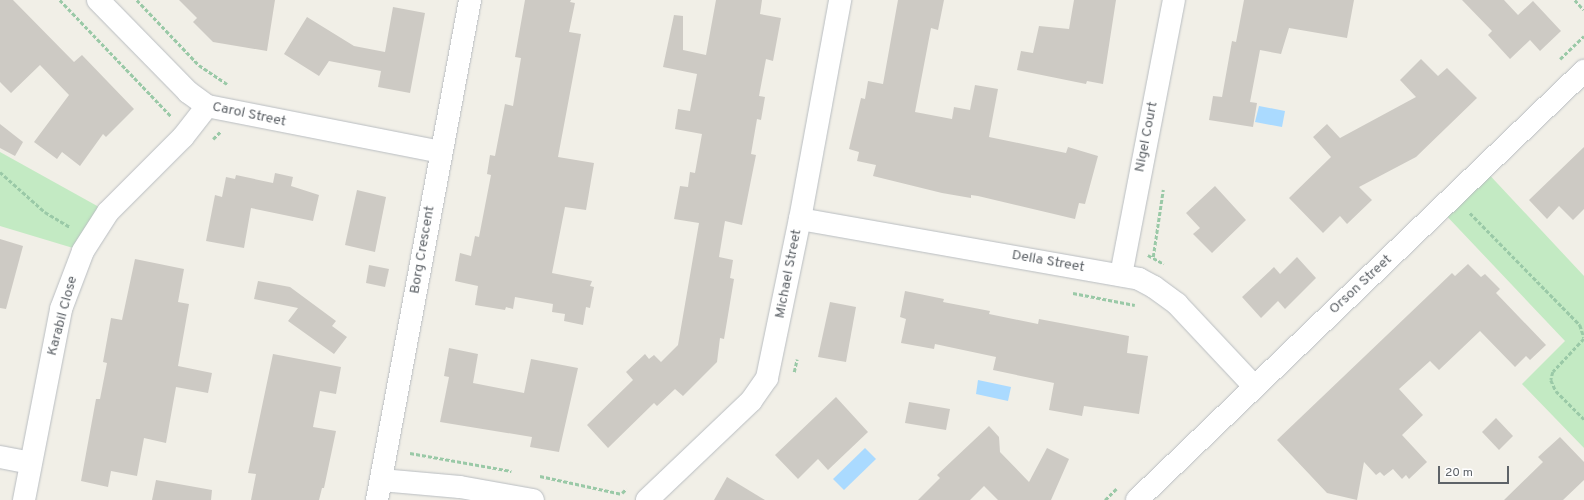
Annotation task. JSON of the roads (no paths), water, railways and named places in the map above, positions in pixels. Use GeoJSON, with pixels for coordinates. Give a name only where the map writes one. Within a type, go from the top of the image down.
{"type":"FeatureCollection","features":[{"type":"Feature","properties":{"kind":"street","name":"Carol Street"},"geometry":{"type":"LineString","coordinates":[[98,0],[188,92],[207,106],[441,152]]}},
{"type":"Feature","properties":{"kind":"street","name":"Borg Crescent"},"geometry":{"type":"LineString","coordinates":[[380,482],[470,0]]}},
{"type":"Feature","properties":{"kind":"street","name":"Michael Street"},"geometry":{"type":"LineString","coordinates":[[648,500],[751,401],[764,384],[772,363],[840,0]]}},
{"type":"Feature","properties":{"kind":"street","name":"Nigel Court"},"geometry":{"type":"LineString","coordinates":[[1121,275],[1174,0]]}},
{"type":"Feature","properties":{"kind":"street","name":"Orson Street"},"geometry":{"type":"LineString","coordinates":[[1137,500],[1254,386],[1584,71]]}},
{"type":"Feature","properties":{"kind":"street","name":"Karabil Close"},"geometry":{"type":"LineString","coordinates":[[24,500],[61,309],[83,251],[108,212],[183,137],[207,106]]}},
{"type":"Feature","properties":{"kind":"street","name":"Della Street"},"geometry":{"type":"LineString","coordinates":[[800,219],[1121,275],[1143,281],[1169,297],[1254,386]]}},
{"type":"Feature","properties":{"kind":"street"},"geometry":{"type":"LineString","coordinates":[[0,458],[30,463]]}},
{"type":"Feature","properties":{"kind":"street"},"geometry":{"type":"LineString","coordinates":[[380,482],[406,469],[460,487],[533,500]]}},
{"type":"Feature","properties":{"kind":"water"},"geometry":{"type":"Polygon","coordinates":[[[1259,106],[1285,111],[1282,127],[1255,122],[1259,106]]]}},
{"type":"Feature","properties":{"kind":"water"},"geometry":{"type":"Polygon","coordinates":[[[978,380],[1011,387],[1008,401],[976,394],[978,380]]]}},
{"type":"Feature","properties":{"kind":"water"},"geometry":{"type":"Polygon","coordinates":[[[865,448],[876,459],[844,490],[833,479],[865,448]]]}}]}
